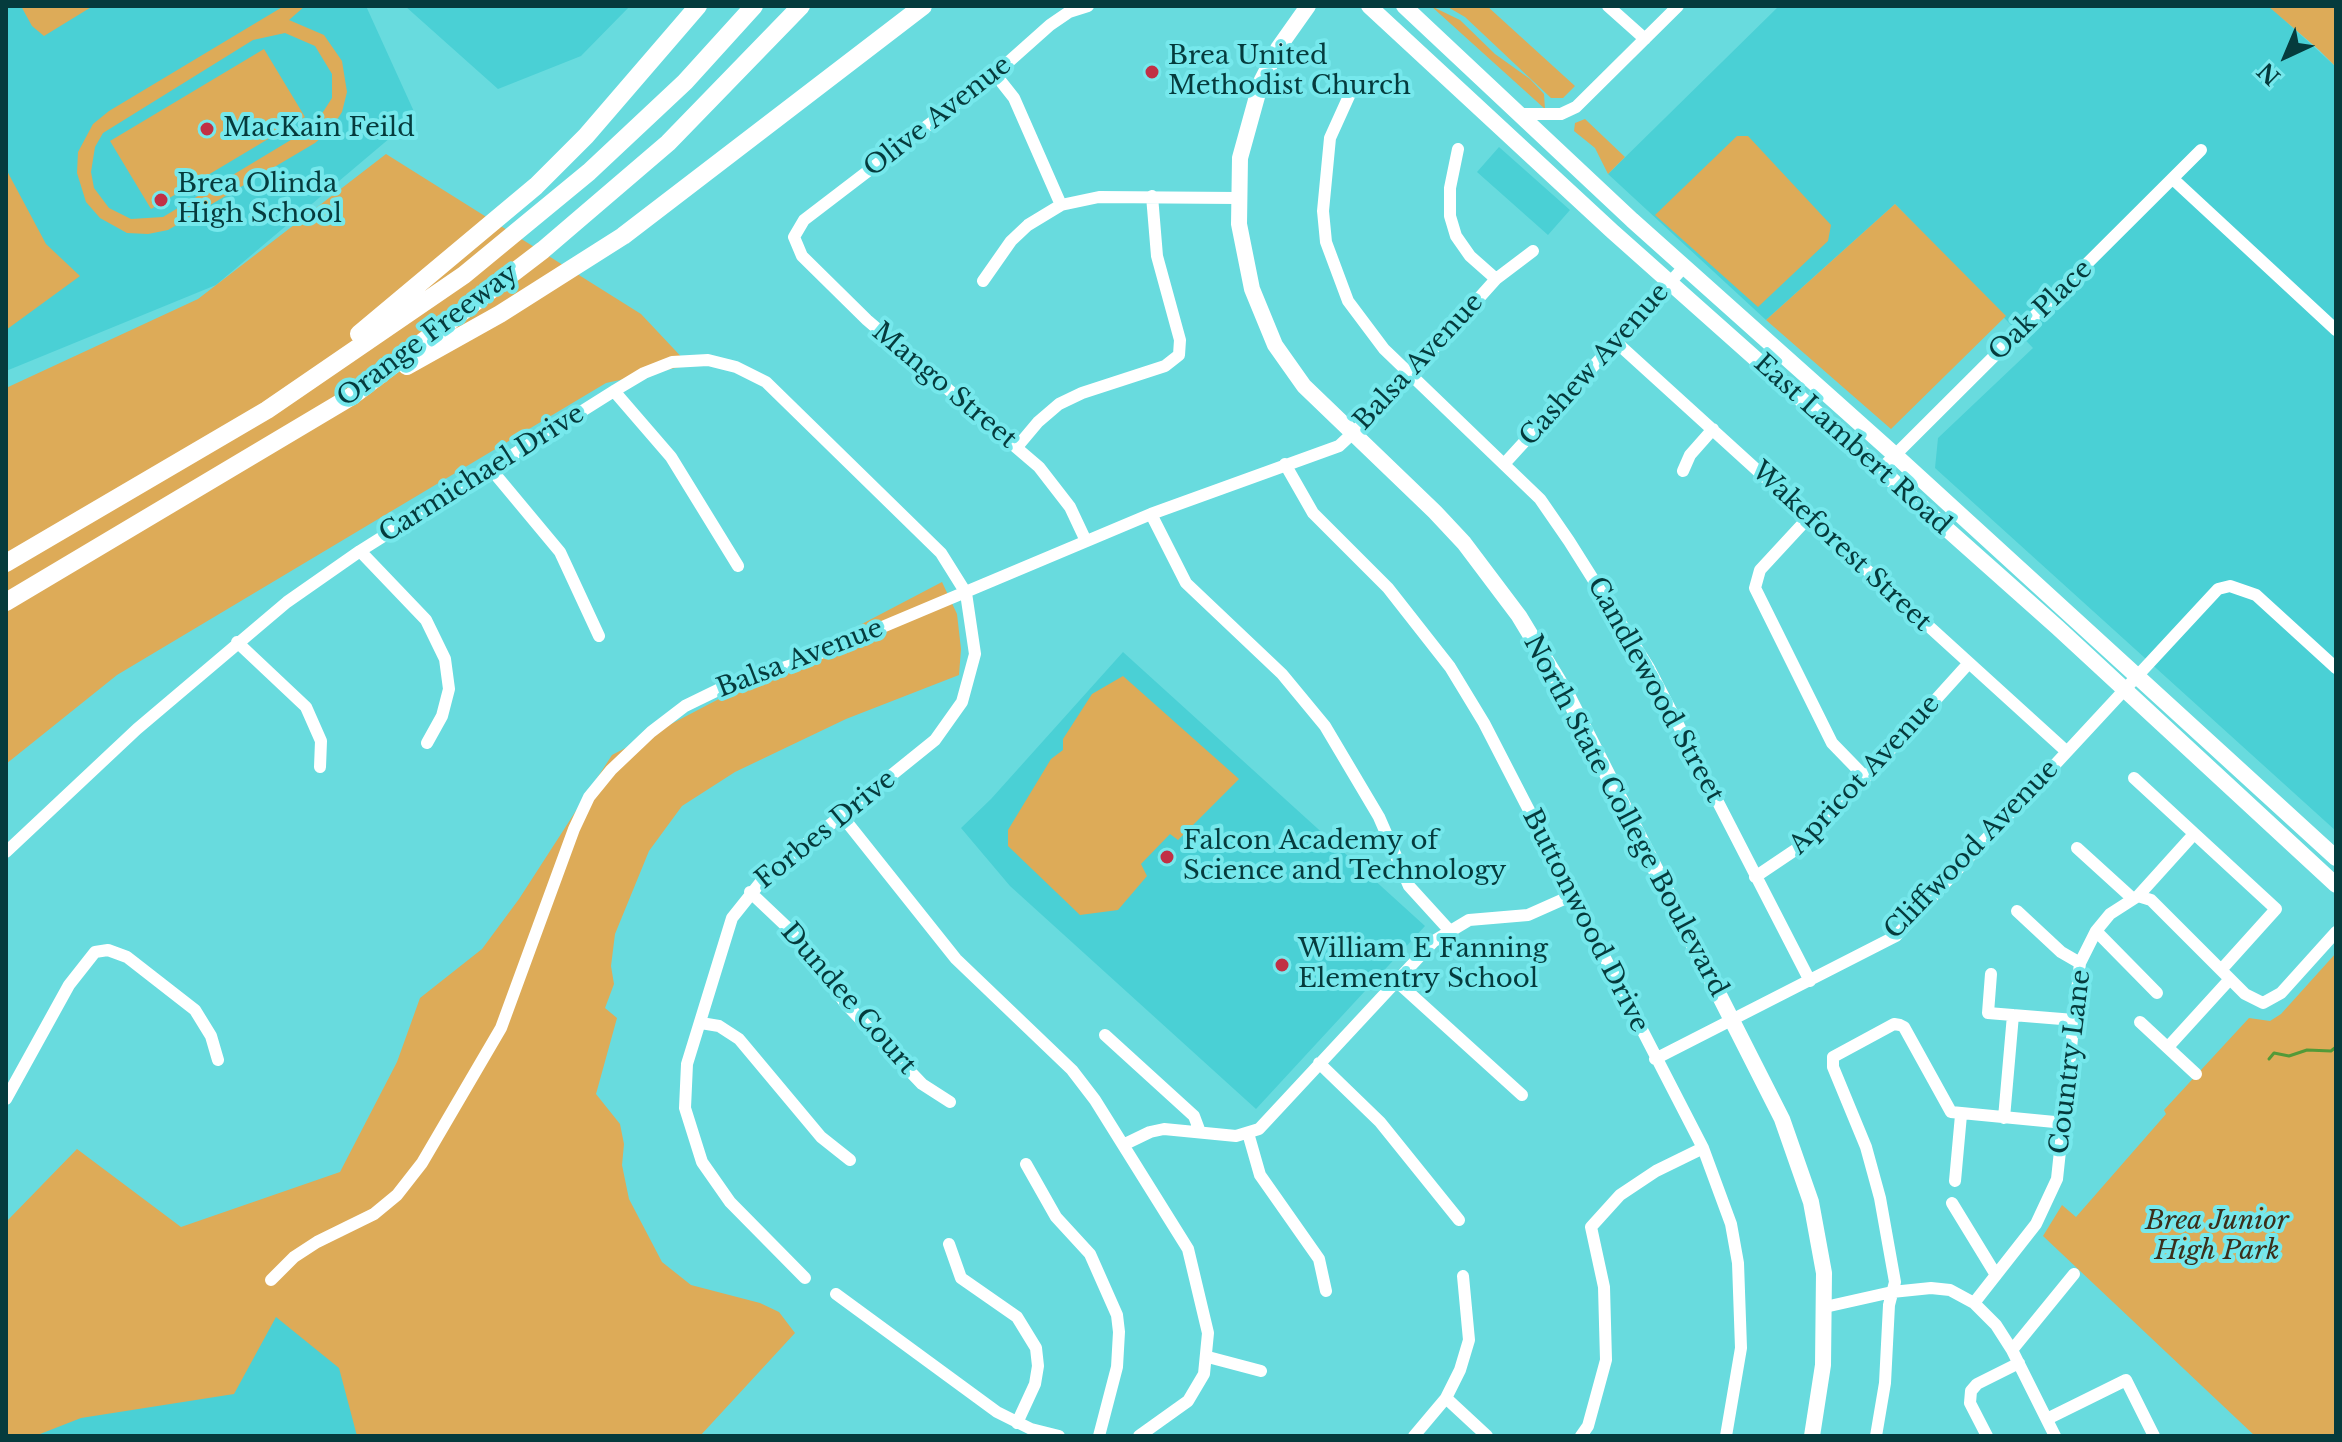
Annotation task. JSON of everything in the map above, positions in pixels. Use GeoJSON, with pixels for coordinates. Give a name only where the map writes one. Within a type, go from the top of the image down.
{"type":"FeatureCollection","features":[{"type":"Feature","properties":{"kind":"highway"},"geometry":{"type":"LineString","coordinates":[[267,410],[536,186],[586,136],[698,6]]}},
{"type":"Feature","properties":{"kind":"highway","name":"Orange Freeway"},"geometry":{"type":"LineString","coordinates":[[6,563],[267,410],[464,275],[589,172],[685,82],[752,6]]}},
{"type":"Feature","properties":{"kind":"highway","name":"Orange Freeway"},"geometry":{"type":"LineString","coordinates":[[6,602],[352,396],[543,250],[668,143],[801,6]]}},
{"type":"Feature","properties":{"kind":"highway"},"geometry":{"type":"LineString","coordinates":[[352,396],[500,314],[623,236],[923,6]]}},
{"type":"Feature","properties":{"kind":"main road","name":"North State College Boulevard"},"geometry":{"type":"LineString","coordinates":[[1308,6],[1279,47],[1261,82],[1246,132],[1237,198],[1252,289],[1275,345],[1304,386],[1455,533],[1519,616],[1568,697],[1782,1119],[1811,1202],[1824,1273],[1823,1365],[1812,1436]]}},
{"type":"Feature","properties":{"kind":"main road","name":"East Lambert Road"},"geometry":{"type":"LineString","coordinates":[[1369,6],[1670,283],[2336,885]]}},
{"type":"Feature","properties":{"kind":"main road","name":"East Lambert Road"},"geometry":{"type":"LineString","coordinates":[[1404,6],[1684,267],[2137,674],[2336,858]]}},
{"type":"Feature","properties":{"kind":"street","name":"Olive Avenue"},"geometry":{"type":"LineString","coordinates":[[794,237],[804,220],[995,74],[1050,25],[1069,12],[1088,6]]}},
{"type":"Feature","properties":{"kind":"street"},"geometry":{"type":"LineString","coordinates":[[1608,6],[1645,39]]}},
{"type":"Feature","properties":{"kind":"street"},"geometry":{"type":"LineString","coordinates":[[1521,114],[1561,114],[1576,107],[1678,6]]}},
{"type":"Feature","properties":{"kind":"street"},"geometry":{"type":"LineString","coordinates":[[995,74],[1014,98],[1061,205]]}},
{"type":"Feature","properties":{"kind":"street","name":"Candlewood Street"},"geometry":{"type":"LineString","coordinates":[[1349,96],[1330,138],[1323,211],[1326,242],[1348,301],[1384,349],[1540,499],[1609,601],[1649,668],[1810,981]]}},
{"type":"Feature","properties":{"kind":"street"},"geometry":{"type":"LineString","coordinates":[[1458,149],[1450,188],[1450,216],[1456,236],[1470,256],[1496,279]]}},
{"type":"Feature","properties":{"kind":"street","name":"Oak Place"},"geometry":{"type":"LineString","coordinates":[[1880,470],[2201,150]]}},
{"type":"Feature","properties":{"kind":"street"},"geometry":{"type":"LineString","coordinates":[[2173,179],[2336,330]]}},
{"type":"Feature","properties":{"kind":"street"},"geometry":{"type":"LineString","coordinates":[[1017,447],[1038,422],[1059,404],[1082,393],[1165,366],[1179,355],[1180,340],[1157,256],[1152,196]]}},
{"type":"Feature","properties":{"kind":"street"},"geometry":{"type":"LineString","coordinates":[[983,281],[1011,241],[1028,225],[1061,205],[1099,197],[1237,198]]}},
{"type":"Feature","properties":{"kind":"street","name":"Mango Street"},"geometry":{"type":"LineString","coordinates":[[794,237],[802,256],[867,320],[1017,447],[1054,483],[1070,507],[1086,541]]}},
{"type":"Feature","properties":{"kind":"street","name":"Balsa Avenue"},"geometry":{"type":"LineString","coordinates":[[271,1280],[305,1249],[374,1214],[397,1195],[422,1163],[501,1028],[574,829],[589,797],[611,770],[685,706],[724,687],[792,665],[1151,514],[1339,446],[1411,374],[1496,279],[1533,251]]}},
{"type":"Feature","properties":{"kind":"street","name":"Cashew Avenue"},"geometry":{"type":"LineString","coordinates":[[1505,463],[1684,267]]}},
{"type":"Feature","properties":{"kind":"street","name":"Wakeforest Street"},"geometry":{"type":"LineString","coordinates":[[1616,342],[2066,751]]}},
{"type":"Feature","properties":{"kind":"street","name":"Carmichael Drive"},"geometry":{"type":"LineString","coordinates":[[6,852],[137,729],[237,642],[360,551],[614,391],[644,373],[672,362],[708,360],[736,367],[766,382],[924,534],[941,553],[966,593]]}},
{"type":"Feature","properties":{"kind":"street"},"geometry":{"type":"LineString","coordinates":[[614,391],[671,457],[738,566]]}},
{"type":"Feature","properties":{"kind":"street"},"geometry":{"type":"LineString","coordinates":[[1683,471],[1690,455],[1713,429]]}},
{"type":"Feature","properties":{"kind":"street","name":"Buttonwood Drive"},"geometry":{"type":"LineString","coordinates":[[1285,464],[1313,513],[1388,588],[1450,667],[1484,723],[1703,1148],[1731,1224],[1740,1289],[1741,1348],[1726,1436]]}},
{"type":"Feature","properties":{"kind":"street"},"geometry":{"type":"LineString","coordinates":[[490,468],[560,552],[599,636]]}},
{"type":"Feature","properties":{"kind":"street"},"geometry":{"type":"LineString","coordinates":[[1151,514],[1186,583],[1282,674],[1325,726],[1379,817],[1409,886],[1450,931]]}},
{"type":"Feature","properties":{"kind":"street"},"geometry":{"type":"LineString","coordinates":[[1809,517],[1760,570],[1755,588],[1832,743],[1866,778]]}},
{"type":"Feature","properties":{"kind":"street"},"geometry":{"type":"LineString","coordinates":[[360,551],[426,620],[445,659],[449,689],[442,716],[427,743]]}},
{"type":"Feature","properties":{"kind":"street","name":"Cliffwood Avenue"},"geometry":{"type":"LineString","coordinates":[[1655,1059],[1885,943],[1906,927],[2208,596],[2230,586],[2256,595],[2336,668]]}},
{"type":"Feature","properties":{"kind":"street","name":"Forbes Drive"},"geometry":{"type":"LineString","coordinates":[[805,1278],[730,1202],[702,1162],[691,1135],[684,1086],[732,918],[750,892],[935,740],[962,702],[975,654],[966,593]]}},
{"type":"Feature","properties":{"kind":"street"},"geometry":{"type":"LineString","coordinates":[[237,642],[306,707],[321,741],[320,767]]}},
{"type":"Feature","properties":{"kind":"street","name":"Apricot Avenue"},"geometry":{"type":"LineString","coordinates":[[1755,877],[1807,842],[1968,664]]}},
{"type":"Feature","properties":{"kind":"street"},"geometry":{"type":"LineString","coordinates":[[2134,778],[2276,909],[2168,1047]]}},
{"type":"Feature","properties":{"kind":"street"},"geometry":{"type":"LineString","coordinates":[[842,816],[956,959],[1072,1070],[1188,1249],[1205,1308],[1208,1357],[1201,1381],[1188,1401],[1139,1436]]}},
{"type":"Feature","properties":{"kind":"street","name":"Country Lane"},"geometry":{"type":"LineString","coordinates":[[1974,1303],[2048,1203],[2057,1179],[2080,963],[2096,931],[2110,914],[2135,897],[2194,834]]}},
{"type":"Feature","properties":{"kind":"street"},"geometry":{"type":"LineString","coordinates":[[2077,848],[2135,897],[2151,900],[2226,975],[2254,1000],[2263,1003],[2273,1000],[2336,932]]}},
{"type":"Feature","properties":{"kind":"street","name":"Dundee Court"},"geometry":{"type":"LineString","coordinates":[[750,892],[788,928],[846,1004],[922,1084],[950,1102]]}},
{"type":"Feature","properties":{"kind":"street"},"geometry":{"type":"LineString","coordinates":[[1123,1145],[1164,1129],[1248,1133],[1267,1122],[1418,954],[1469,920],[1528,915],[1573,895]]}},
{"type":"Feature","properties":{"kind":"street"},"geometry":{"type":"LineString","coordinates":[[2017,911],[2061,952],[2080,963]]}},
{"type":"Feature","properties":{"kind":"street"},"geometry":{"type":"LineString","coordinates":[[2096,931],[2157,993]]}},
{"type":"Feature","properties":{"kind":"street"},"geometry":{"type":"LineString","coordinates":[[6,1098],[69,985],[95,952],[108,950],[127,957],[195,1010],[211,1036],[218,1060]]}},
{"type":"Feature","properties":{"kind":"street"},"geometry":{"type":"LineString","coordinates":[[1991,974],[1988,1013],[2074,1020]]}},
{"type":"Feature","properties":{"kind":"street"},"geometry":{"type":"LineString","coordinates":[[1394,979],[1522,1095]]}},
{"type":"Feature","properties":{"kind":"street"},"geometry":{"type":"LineString","coordinates":[[2004,1118],[2013,1015]]}},
{"type":"Feature","properties":{"kind":"street"},"geometry":{"type":"LineString","coordinates":[[2140,1022],[2196,1074]]}},
{"type":"Feature","properties":{"kind":"street"},"geometry":{"type":"LineString","coordinates":[[701,1023],[719,1026],[739,1039],[821,1137],[850,1160]]}},
{"type":"Feature","properties":{"kind":"street"},"geometry":{"type":"LineString","coordinates":[[1876,1436],[1895,1282],[1880,1198],[1866,1147],[1833,1067],[1833,1057],[1894,1024],[1904,1027],[1945,1106],[1961,1115],[2065,1123]]}},
{"type":"Feature","properties":{"kind":"street"},"geometry":{"type":"LineString","coordinates":[[1105,1035],[1194,1116],[1200,1132]]}},
{"type":"Feature","properties":{"kind":"street"},"geometry":{"type":"LineString","coordinates":[[1319,1063],[1380,1122],[1459,1220]]}},
{"type":"Feature","properties":{"kind":"street"},"geometry":{"type":"LineString","coordinates":[[1955,1181],[1961,1115]]}},
{"type":"Feature","properties":{"kind":"street"},"geometry":{"type":"LineString","coordinates":[[1248,1133],[1260,1175],[1319,1259],[1326,1291]]}},
{"type":"Feature","properties":{"kind":"street"},"geometry":{"type":"LineString","coordinates":[[1581,1436],[1588,1426],[1606,1360],[1604,1287],[1591,1227],[1620,1195],[1656,1171],[1703,1148]]}},
{"type":"Feature","properties":{"kind":"street"},"geometry":{"type":"LineString","coordinates":[[1026,1164],[1056,1217],[1090,1254],[1117,1315],[1117,1367],[1099,1436]]}},
{"type":"Feature","properties":{"kind":"street"},"geometry":{"type":"LineString","coordinates":[[1952,1203],[1996,1275]]}},
{"type":"Feature","properties":{"kind":"street"},"geometry":{"type":"LineString","coordinates":[[949,1244],[961,1278],[1017,1317],[1036,1348],[1038,1366],[1035,1384],[1017,1423]]}},
{"type":"Feature","properties":{"kind":"street"},"geometry":{"type":"LineString","coordinates":[[2012,1350],[2074,1274]]}},
{"type":"Feature","properties":{"kind":"street"},"geometry":{"type":"LineString","coordinates":[[1414,1436],[1446,1398],[1460,1370],[1469,1340],[1463,1276]]}},
{"type":"Feature","properties":{"kind":"street"},"geometry":{"type":"LineString","coordinates":[[1825,1307],[1892,1292],[1950,1290],[1974,1303],[1996,1325],[2012,1350],[2047,1419],[2051,1434]]}},
{"type":"Feature","properties":{"kind":"street"},"geometry":{"type":"LineString","coordinates":[[836,1294],[997,1412],[1017,1423],[1059,1436]]}},
{"type":"Feature","properties":{"kind":"street"},"geometry":{"type":"LineString","coordinates":[[1208,1357],[1261,1371]]}},
{"type":"Feature","properties":{"kind":"street"},"geometry":{"type":"LineString","coordinates":[[1987,1436],[1970,1403],[1971,1391],[1977,1384],[2019,1363]]}},
{"type":"Feature","properties":{"kind":"street"},"geometry":{"type":"LineString","coordinates":[[2047,1419],[2126,1380],[2154,1436]]}},
{"type":"Feature","properties":{"kind":"street"},"geometry":{"type":"LineString","coordinates":[[1446,1398],[1487,1436]]}},
{"type":"Feature","properties":{"kind":"shaded area","name":"Brea Olinda High School"},"geometry":{"type":"Polygon","coordinates":[[[6,6],[366,6],[416,116],[216,285],[6,371],[6,6]]]}},
{"type":"Feature","properties":{"kind":"shaded area"},"geometry":{"type":"Polygon","coordinates":[[[405,6],[630,6],[581,56],[498,89],[405,6]]]}},
{"type":"Feature","properties":{"kind":"shaded area"},"geometry":{"type":"Polygon","coordinates":[[[1779,6],[2269,6],[2336,67],[2336,831],[1935,468],[1938,438],[2033,348],[1895,204],[1766,320],[1608,174],[1779,6]]]}},
{"type":"Feature","properties":{"kind":"shaded area"},"geometry":{"type":"Polygon","coordinates":[[[1499,147],[1570,210],[1548,235],[1477,172],[1499,147]]]}},
{"type":"Feature","properties":{"kind":"shaded area","name":"Falcon Academy of Science and Technology"},"geometry":{"type":"Polygon","coordinates":[[[1123,652],[1425,926],[1256,1109],[1010,886],[961,828],[991,799],[1123,652]]]}},
{"type":"Feature","properties":{"kind":"shaded area"},"geometry":{"type":"Polygon","coordinates":[[[229,1249],[429,1436],[6,1436],[161,1252],[229,1249]]]}},
{"type":"Feature","properties":{"kind":"green space"},"geometry":{"type":"Polygon","coordinates":[[[21,6],[93,6],[44,36],[32,26],[21,6]]]}},
{"type":"Feature","properties":{"kind":"green space"},"geometry":{"type":"Polygon","coordinates":[[[284,6],[305,6],[289,20],[324,35],[342,61],[347,92],[342,112],[331,129],[315,143],[168,230],[148,234],[127,233],[100,218],[86,202],[77,173],[78,152],[93,124],[109,111],[284,6]],[[285,33],[253,40],[103,133],[95,147],[91,172],[94,188],[109,208],[131,219],[163,217],[314,126],[332,98],[332,74],[315,46],[285,33]]]}},
{"type":"Feature","properties":{"kind":"green space"},"geometry":{"type":"Polygon","coordinates":[[[1431,6],[1460,20],[1495,54],[1530,79],[1544,94],[1545,109],[1431,6]]]}},
{"type":"Feature","properties":{"kind":"green space"},"geometry":{"type":"Polygon","coordinates":[[[1446,6],[1487,6],[1575,86],[1563,98],[1551,98],[1465,17],[1446,6]]]}},
{"type":"Feature","properties":{"kind":"green space"},"geometry":{"type":"Polygon","coordinates":[[[2268,6],[2336,6],[2336,67],[2319,50],[2268,6]]]}},
{"type":"Feature","properties":{"kind":"green space","name":"MacKain Feild"},"geometry":{"type":"Polygon","coordinates":[[[264,49],[305,117],[151,209],[110,141],[264,49]]]}},
{"type":"Feature","properties":{"kind":"green space"},"geometry":{"type":"Polygon","coordinates":[[[1585,119],[1625,157],[1608,174],[1595,148],[1574,131],[1575,123],[1585,119]]]}},
{"type":"Feature","properties":{"kind":"green space"},"geometry":{"type":"Polygon","coordinates":[[[1737,136],[1748,136],[1831,225],[1828,241],[1758,307],[1655,215],[1737,136]]]}},
{"type":"Feature","properties":{"kind":"green space"},"geometry":{"type":"Polygon","coordinates":[[[386,154],[641,314],[689,365],[606,383],[117,675],[6,764],[6,388],[198,299],[386,154]]]}},
{"type":"Feature","properties":{"kind":"green space"},"geometry":{"type":"Polygon","coordinates":[[[6,169],[46,244],[80,276],[6,330],[6,169]]]}},
{"type":"Feature","properties":{"kind":"green space"},"geometry":{"type":"Polygon","coordinates":[[[1895,204],[2006,316],[1891,429],[1766,320],[1895,204]]]}},
{"type":"Feature","properties":{"kind":"green space"},"geometry":{"type":"Polygon","coordinates":[[[942,582],[957,614],[961,649],[959,675],[846,719],[735,772],[682,806],[649,851],[615,934],[611,966],[614,984],[605,1008],[617,1018],[596,1094],[620,1124],[624,1144],[622,1165],[629,1199],[662,1262],[691,1285],[760,1303],[779,1312],[795,1333],[700,1436],[357,1436],[339,1368],[276,1317],[234,1394],[81,1418],[35,1436],[6,1436],[6,1222],[77,1149],[181,1227],[340,1172],[397,1062],[420,998],[482,949],[519,899],[612,755],[942,582]]]}},
{"type":"Feature","properties":{"kind":"green space"},"geometry":{"type":"Polygon","coordinates":[[[1123,676],[1239,779],[1178,840],[1170,834],[1141,864],[1147,876],[1118,910],[1080,915],[1008,846],[1008,830],[1051,759],[1063,750],[1063,739],[1092,694],[1123,676]]]}},
{"type":"Feature","properties":{"kind":"green space","name":"Brea Junior High Park"},"geometry":{"type":"Polygon","coordinates":[[[2336,953],[2336,1436],[2255,1436],[2043,1236],[2062,1205],[2076,1217],[2166,1114],[2164,1110],[2249,1018],[2270,1021],[2281,1014],[2336,953]]]}},
{"type":"Feature","properties":{"kind":"waterway"},"geometry":{"type":"LineString","coordinates":[[2269,1059],[2274,1053],[2289,1056],[2307,1050],[2331,1051],[2336,1047]]}},
{"type":"Feature","properties":{"kind":"place","name":"Brea United Methodist Church"},"geometry":{"type":"Point","coordinates":[1152,72]}},
{"type":"Feature","properties":{"kind":"place","name":"MacKain Feild"},"geometry":{"type":"Point","coordinates":[207,129]}},
{"type":"Feature","properties":{"kind":"place","name":"Brea Olinda High School"},"geometry":{"type":"Point","coordinates":[161,200]}},
{"type":"Feature","properties":{"kind":"place","name":"Falcon Academy of Science and Technology"},"geometry":{"type":"Point","coordinates":[1167,857]}},
{"type":"Feature","properties":{"kind":"place","name":"William E Fanning Elementry School"},"geometry":{"type":"Point","coordinates":[1282,965]}}]}
